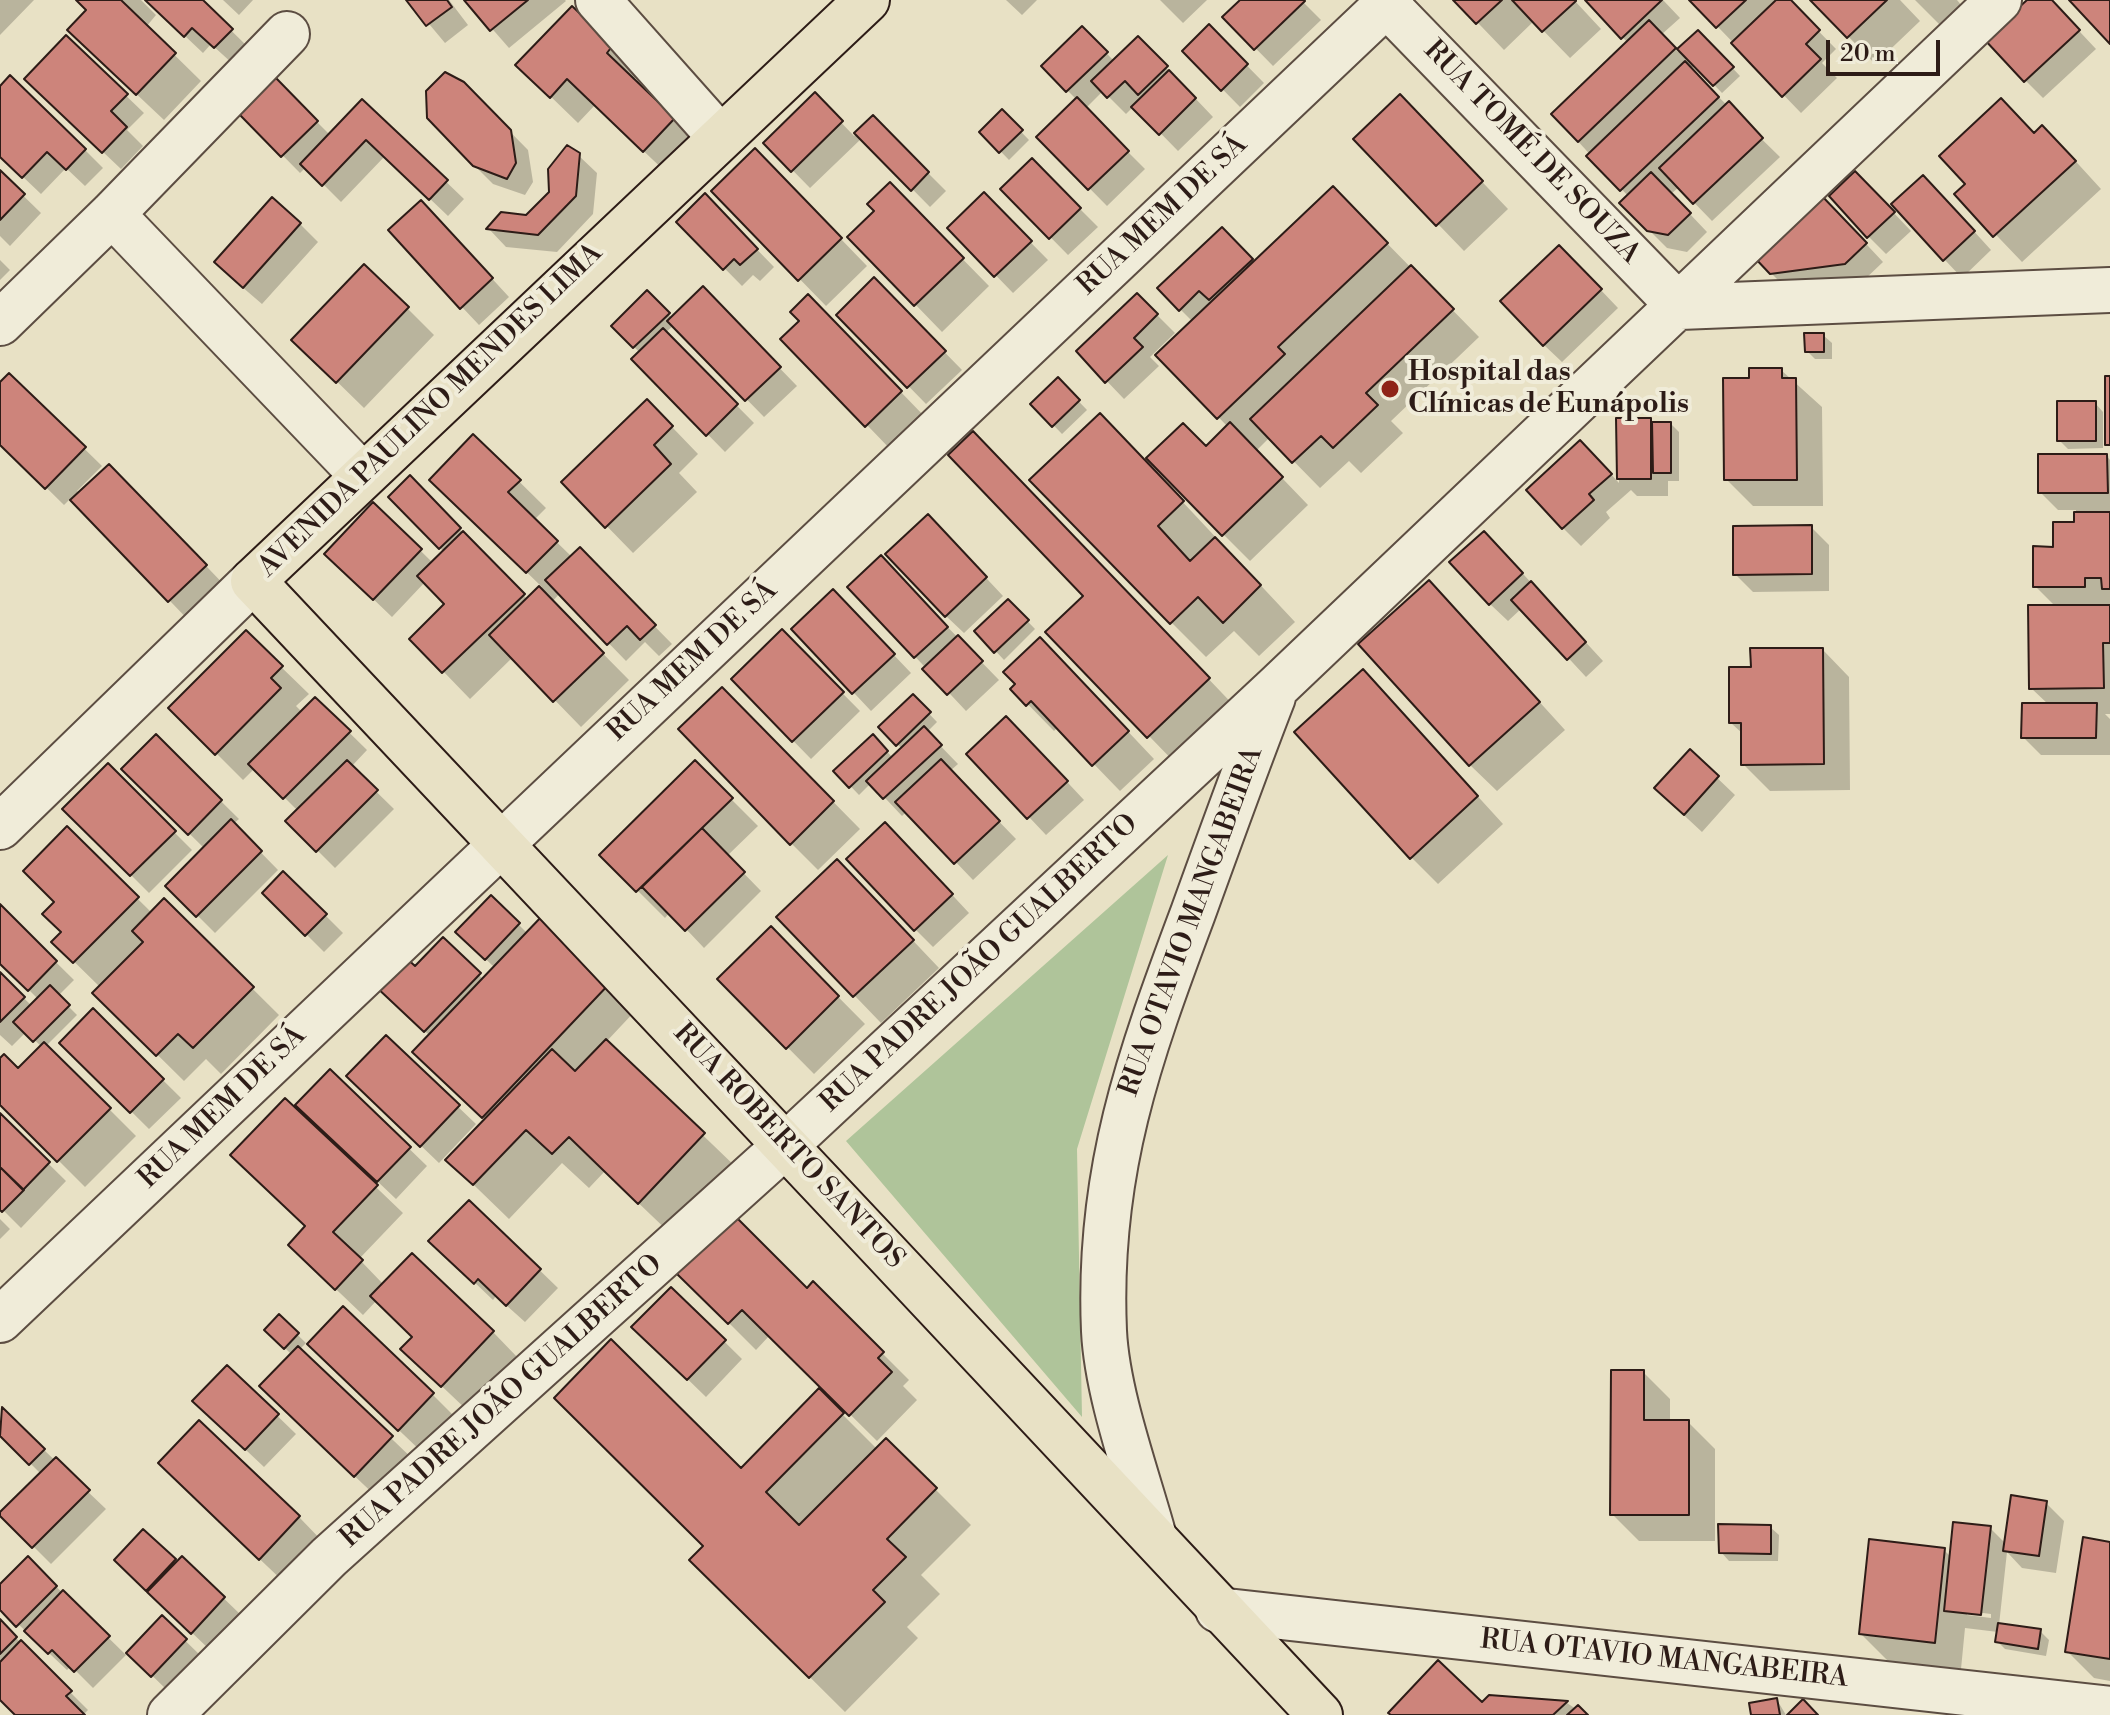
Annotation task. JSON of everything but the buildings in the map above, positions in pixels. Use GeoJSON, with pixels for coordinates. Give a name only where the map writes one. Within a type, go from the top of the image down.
{"type":"FeatureCollection","features":[{"type":"Feature","properties":{"kind":"main road","name":"AVENIDA PAULINO MENDES LIMA"},"geometry":{"type":"LineString","coordinates":[[253,581],[719,136],[867,0]]}},
{"type":"Feature","properties":{"kind":"main road","name":"RUA ROBERTO SANTOS"},"geometry":{"type":"LineString","coordinates":[[253,581],[787,1144],[1154,1537],[1218,1610],[1320,1715]]}},
{"type":"Feature","properties":{"kind":"street"},"geometry":{"type":"LineString","coordinates":[[598,0],[719,136]]}},
{"type":"Feature","properties":{"kind":"street","name":"RUA PADRE JOÃO GUALBERTO"},"geometry":{"type":"LineString","coordinates":[[170,1715],[329,1557],[787,1144],[1277,687],[1680,307],[1999,0]]}},
{"type":"Feature","properties":{"kind":"street","name":"RUA TOMÉ DE SOUZA"},"geometry":{"type":"LineString","coordinates":[[1387,2],[1680,307]]}},
{"type":"Feature","properties":{"kind":"street","name":"RUA MEM DE SÁ"},"geometry":{"type":"LineString","coordinates":[[0,1320],[1387,2]]}},
{"type":"Feature","properties":{"kind":"street"},"geometry":{"type":"LineString","coordinates":[[0,323],[112,214],[287,34]]}},
{"type":"Feature","properties":{"kind":"street"},"geometry":{"type":"LineString","coordinates":[[112,214],[363,476]]}},
{"type":"Feature","properties":{"kind":"street"},"geometry":{"type":"LineString","coordinates":[[1680,307],[2110,290]]}},
{"type":"Feature","properties":{"kind":"street","name":"AVENIDA PAULINO MENDES LIMA"},"geometry":{"type":"LineString","coordinates":[[0,827],[253,581]]}},
{"type":"Feature","properties":{"kind":"street","name":"RUA OTAVIO MANGABEIRA"},"geometry":{"type":"LineString","coordinates":[[1154,1537],[1120,1412],[1104,1334],[1108,1199],[1127,1104],[1152,1021],[1277,687]]}},
{"type":"Feature","properties":{"kind":"street","name":"RUA OTAVIO MANGABEIRA"},"geometry":{"type":"LineString","coordinates":[[1218,1610],[2110,1709]]}},
{"type":"Feature","properties":{"kind":"green space"},"geometry":{"type":"Polygon","coordinates":[[[1168,855],[1077,1149],[1082,1417],[846,1141],[1168,855]]]}},
{"type":"Feature","properties":{"kind":"place","name":"Hospital das Clínicas de Eunápolis"},"geometry":{"type":"Point","coordinates":[1390,389]}}]}
